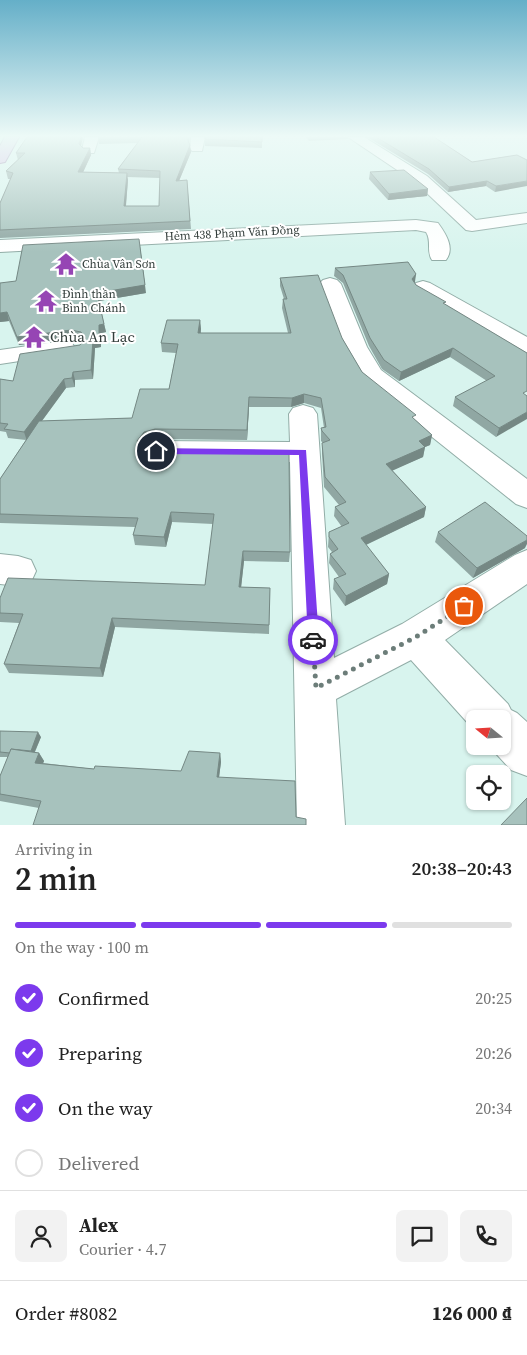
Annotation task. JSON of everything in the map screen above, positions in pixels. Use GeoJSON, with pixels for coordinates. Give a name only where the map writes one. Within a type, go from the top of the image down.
{"type":"FeatureCollection","features":[{"type":"Feature","properties":{"kind":"street"},"geometry":{"type":"LineString","coordinates":[[416,176],[472,226],[527,218]]}},
{"type":"Feature","properties":{"kind":"street","name":"Hẻm 438 Phạm Văn Đồng"},"geometry":{"type":"LineString","coordinates":[[0,246],[407,225],[432,227],[439,237],[439,256]]}},
{"type":"Feature","properties":{"kind":"street"},"geometry":{"type":"LineString","coordinates":[[330,284],[355,347],[371,375],[527,496]]}},
{"type":"Feature","properties":{"kind":"street"},"geometry":{"type":"LineString","coordinates":[[423,287],[527,347]]}},
{"type":"Feature","properties":{"kind":"street"},"geometry":{"type":"LineString","coordinates":[[0,357],[73,347]]}},
{"type":"Feature","properties":{"kind":"street"},"geometry":{"type":"LineString","coordinates":[[303,414],[303,452],[316,688],[321,825]]}},
{"type":"Feature","properties":{"kind":"street"},"geometry":{"type":"LineString","coordinates":[[156,451],[303,452]]}},
{"type":"Feature","properties":{"kind":"street"},"geometry":{"type":"LineString","coordinates":[[316,688],[416,637],[527,565]]}},
{"type":"Feature","properties":{"kind":"street"},"geometry":{"type":"LineString","coordinates":[[416,637],[485,710]]}},
{"type":"Feature","properties":{"kind":"street"},"geometry":{"type":"LineString","coordinates":[[511,737],[527,754]]}},
{"type":"Feature","properties":{"kind":"building"},"geometry":{"type":"Polygon","coordinates":[[[12,176],[127,176],[124,206],[159,206],[160,176],[178,176],[176,181],[187,180],[190,221],[0,230],[0,203],[12,176]]]}},
{"type":"Feature","properties":{"kind":"building"},"geometry":{"type":"Polygon","coordinates":[[[373,176],[411,176],[428,189],[389,194],[373,176]]]}},
{"type":"Feature","properties":{"kind":"building"},"geometry":{"type":"Polygon","coordinates":[[[436,176],[527,176],[527,181],[496,186],[487,181],[449,187],[436,176]]]}},
{"type":"Feature","properties":{"kind":"building"},"geometry":{"type":"Polygon","coordinates":[[[139,239],[145,285],[97,293],[104,324],[99,325],[99,339],[93,339],[91,370],[73,372],[72,378],[64,379],[24,432],[4,429],[8,424],[0,423],[0,379],[13,381],[20,354],[80,345],[85,338],[81,332],[71,330],[17,337],[7,312],[0,313],[0,283],[16,281],[23,245],[139,239]]]}},
{"type":"Feature","properties":{"kind":"building"},"geometry":{"type":"Polygon","coordinates":[[[408,262],[416,274],[412,279],[416,285],[527,353],[527,391],[523,393],[527,396],[527,412],[499,428],[455,397],[495,376],[453,348],[401,372],[384,360],[370,338],[343,275],[335,268],[408,262]]]}},
{"type":"Feature","properties":{"kind":"building"},"geometry":{"type":"Polygon","coordinates":[[[318,275],[342,338],[362,372],[416,415],[412,417],[432,435],[419,441],[425,447],[386,464],[426,507],[361,538],[389,574],[346,596],[334,579],[346,574],[330,554],[338,549],[329,537],[329,532],[349,523],[335,507],[346,502],[325,477],[322,443],[330,440],[321,428],[326,427],[321,398],[304,394],[292,398],[249,397],[247,430],[155,429],[144,432],[137,441],[144,450],[154,453],[289,454],[290,552],[243,551],[239,587],[270,588],[269,625],[112,618],[100,668],[4,664],[23,614],[0,613],[0,598],[8,578],[205,585],[214,514],[171,512],[164,537],[133,535],[138,518],[0,514],[0,479],[39,421],[132,418],[140,389],[169,389],[178,344],[161,343],[167,320],[200,320],[198,333],[291,333],[283,299],[287,299],[280,278],[318,275]]]}},
{"type":"Feature","properties":{"kind":"building"},"geometry":{"type":"Polygon","coordinates":[[[485,502],[527,536],[527,540],[477,568],[438,532],[485,502]]]}},
{"type":"Feature","properties":{"kind":"building"},"geometry":{"type":"Polygon","coordinates":[[[0,731],[38,732],[31,751],[11,749],[10,753],[0,752],[0,731]]]}},
{"type":"Feature","properties":{"kind":"building"},"geometry":{"type":"Polygon","coordinates":[[[11,749],[39,753],[35,763],[94,769],[95,766],[181,771],[189,751],[220,753],[217,777],[295,781],[296,817],[306,819],[306,825],[33,825],[41,801],[0,794],[0,776],[11,749]]]}},
{"type":"Feature","properties":{"kind":"building"},"geometry":{"type":"Polygon","coordinates":[[[527,798],[527,825],[501,825],[527,798]]]}},
{"type":"Feature","properties":{"kind":"way so far"},"geometry":{"type":"LineString","coordinates":[[313,640],[316,688],[416,637],[464,606]]}},
{"type":"Feature","properties":{"kind":"place","name":"Chùa Vân Sơn"},"geometry":{"type":"Point","coordinates":[66,264]}},
{"type":"Feature","properties":{"kind":"place","name":"Đình thần Bình Chánh"},"geometry":{"type":"Point","coordinates":[46,301]}},
{"type":"Feature","properties":{"kind":"place","name":"Chùa An Lạc"},"geometry":{"type":"Point","coordinates":[34,337]}},
{"type":"Feature","properties":{"kind":"route"},"geometry":{"type":"LineString","coordinates":[[156,451],[303,452],[313,640]]}}]}
